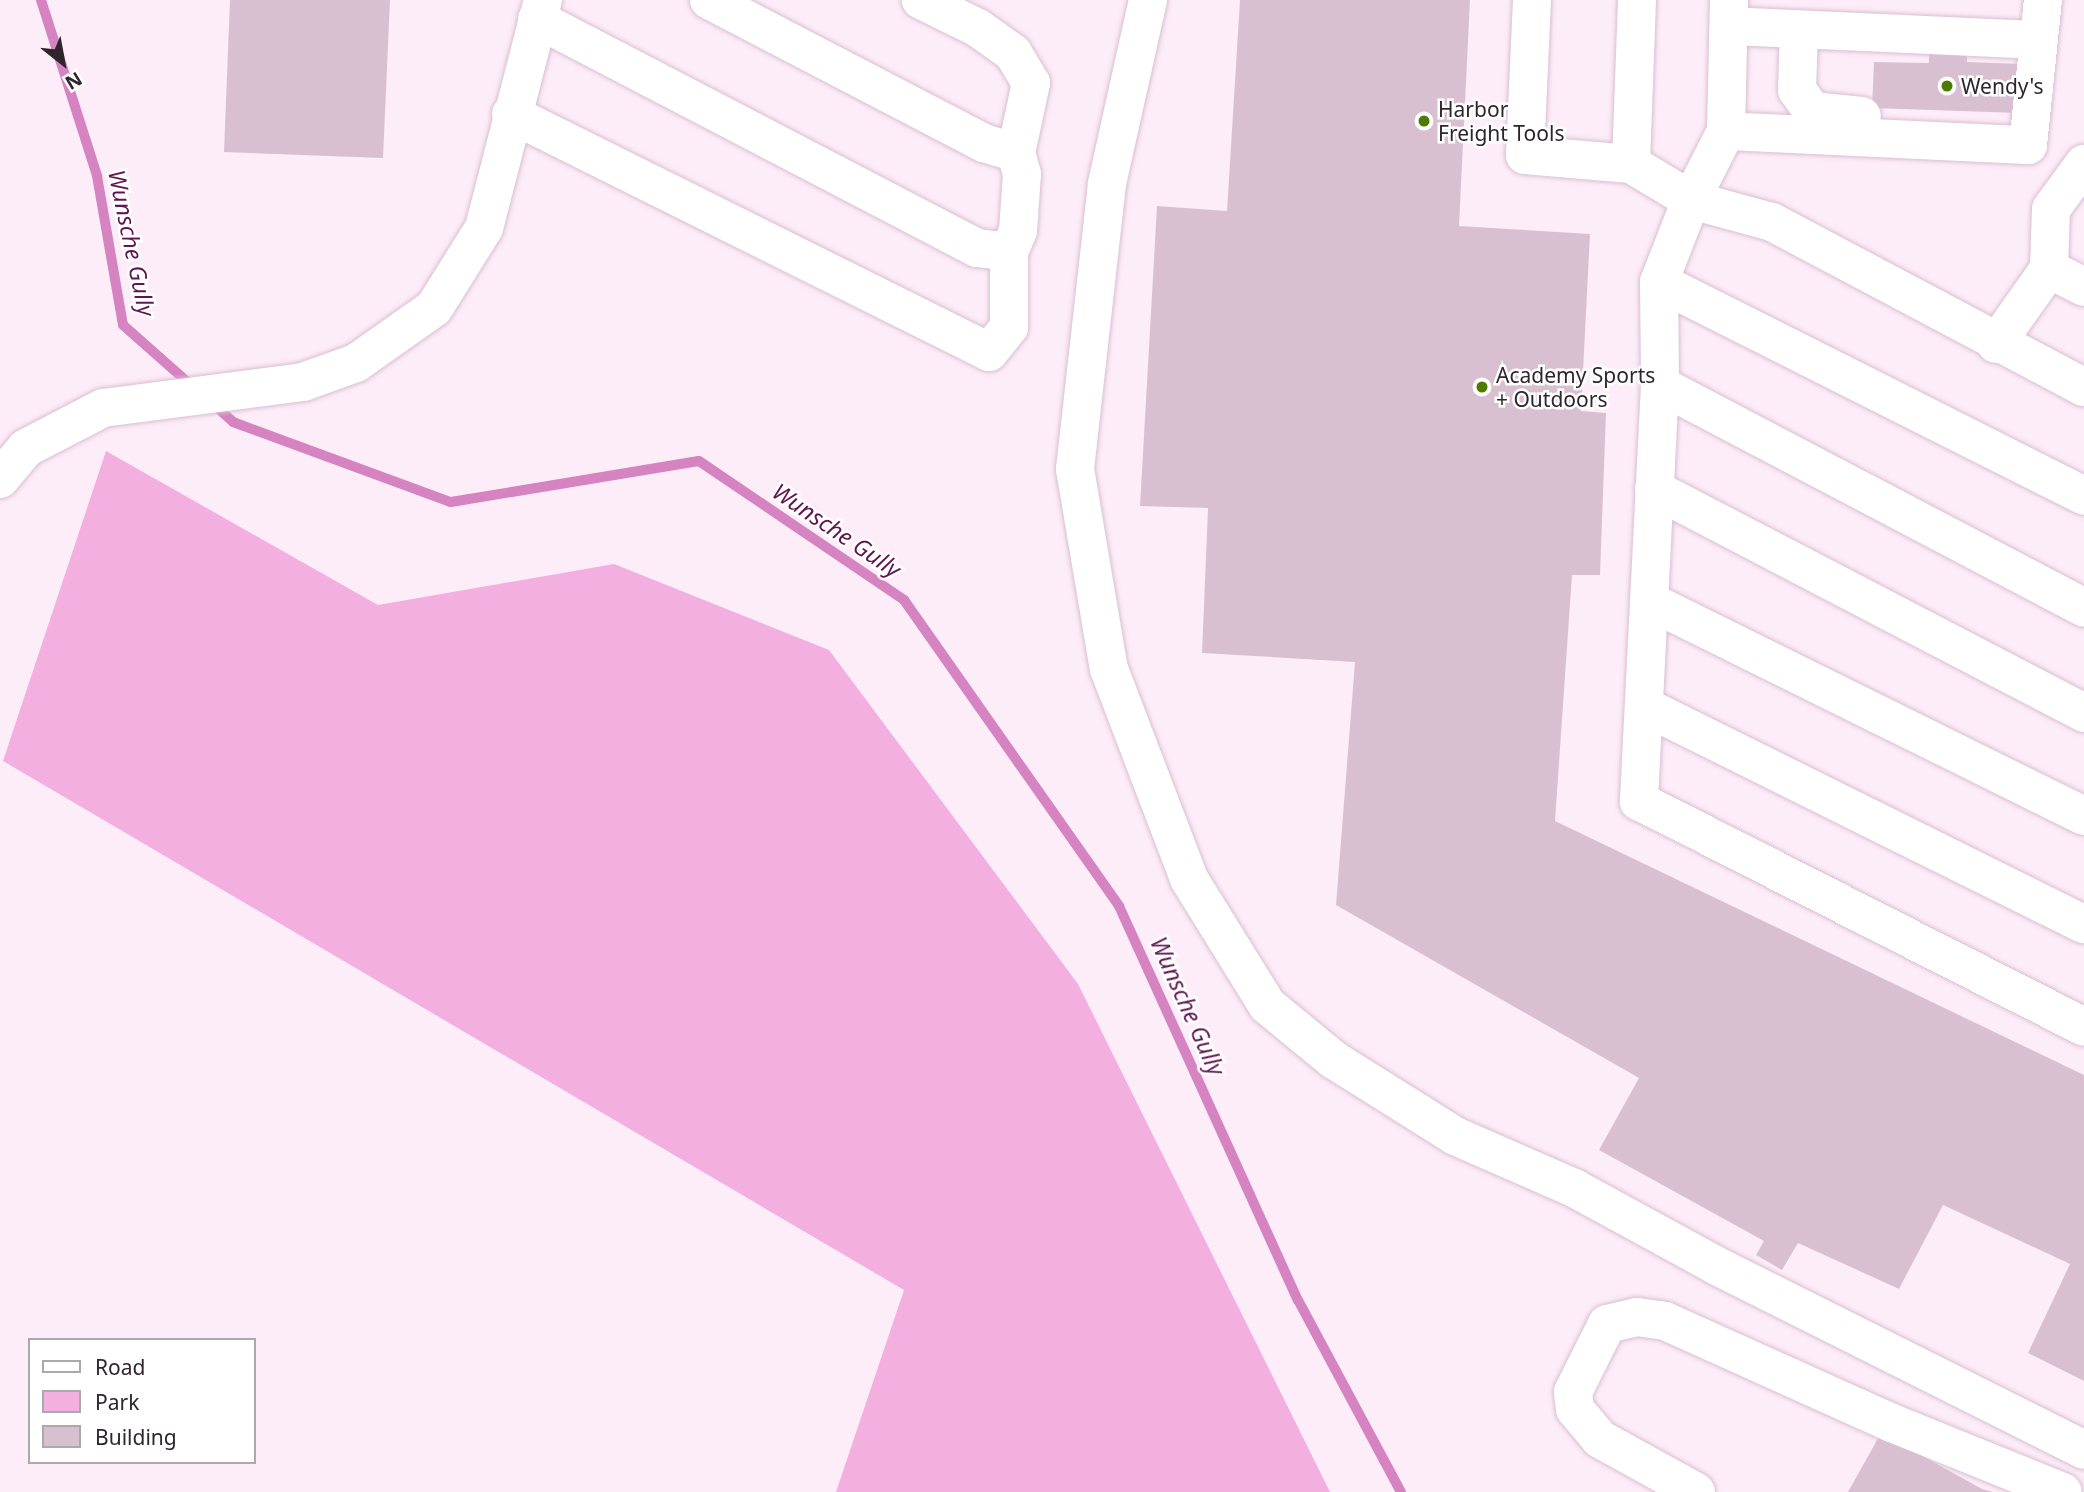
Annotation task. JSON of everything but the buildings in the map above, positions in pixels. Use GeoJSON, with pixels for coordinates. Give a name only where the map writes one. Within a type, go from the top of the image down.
{"type":"FeatureCollection","features":[{"type":"Feature","properties":{"kind":"lane"},"geometry":{"type":"LineString","coordinates":[[709,0],[984,143],[1016,153]]}},
{"type":"Feature","properties":{"kind":"lane"},"geometry":{"type":"LineString","coordinates":[[511,114],[989,352],[1009,327],[1009,252],[1018,231],[1022,174],[1016,153],[1031,83],[1013,53],[978,27],[921,0]]}},
{"type":"Feature","properties":{"kind":"lane"},"geometry":{"type":"LineString","coordinates":[[1148,0],[1107,184],[1075,469],[1109,669],[1189,878],[1267,1005],[1334,1060],[1455,1136],[1574,1188],[2084,1450]]}},
{"type":"Feature","properties":{"kind":"lane"},"geometry":{"type":"LineString","coordinates":[[1532,0],[1525,155],[1630,164],[1691,200],[1772,222],[1996,344],[2084,387]]}},
{"type":"Feature","properties":{"kind":"lane"},"geometry":{"type":"LineString","coordinates":[[1630,164],[1637,0]]}},
{"type":"Feature","properties":{"kind":"lane"},"geometry":{"type":"LineString","coordinates":[[1726,131],[2028,145],[2043,0]]}},
{"type":"Feature","properties":{"kind":"lane"},"geometry":{"type":"LineString","coordinates":[[0,479],[26,448],[103,408],[303,382],[356,363],[434,308],[484,228],[511,114],[540,10],[977,248],[1009,252]]}},
{"type":"Feature","properties":{"kind":"lane"},"geometry":{"type":"LineString","coordinates":[[2038,40],[1799,32],[1729,13],[1726,131],[1691,200],[1659,282],[1660,385],[1639,801],[2084,1027]]}},
{"type":"Feature","properties":{"kind":"lane"},"geometry":{"type":"LineString","coordinates":[[1799,32],[1797,90],[1812,111],[2031,122]]}},
{"type":"Feature","properties":{"kind":"lane"},"geometry":{"type":"LineString","coordinates":[[1996,344],[2049,269],[2051,209],[2084,164]]}},
{"type":"Feature","properties":{"kind":"lane"},"geometry":{"type":"LineString","coordinates":[[2049,269],[2084,287]]}},
{"type":"Feature","properties":{"kind":"lane"},"geometry":{"type":"LineString","coordinates":[[1659,282],[2084,496]]}},
{"type":"Feature","properties":{"kind":"lane"},"geometry":{"type":"LineString","coordinates":[[1660,385],[2084,608]]}},
{"type":"Feature","properties":{"kind":"lane"},"geometry":{"type":"LineString","coordinates":[[1654,489],[2084,713]]}},
{"type":"Feature","properties":{"kind":"lane"},"geometry":{"type":"LineString","coordinates":[[1649,601],[2084,816]]}},
{"type":"Feature","properties":{"kind":"lane"},"geometry":{"type":"LineString","coordinates":[[1644,706],[2084,924]]}},
{"type":"Feature","properties":{"kind":"lane"},"geometry":{"type":"LineString","coordinates":[[1696,1492],[1600,1438],[1575,1409],[1573,1392],[1607,1324],[1637,1317],[1665,1321],[1892,1423],[2063,1492]]}},
{"type":"Feature","properties":{"kind":"green space"},"geometry":{"type":"Polygon","coordinates":[[[106,451],[378,605],[614,564],[829,650],[1078,984],[1330,1492],[836,1492],[904,1290],[3,761],[106,451]]]}},
{"type":"Feature","properties":{"kind":"waterway","name":"Wunsche Gully"},"geometry":{"type":"LineString","coordinates":[[41,0],[97,176],[123,325],[193,387]]}},
{"type":"Feature","properties":{"kind":"waterway","name":"Wunsche Gully"},"geometry":{"type":"LineString","coordinates":[[211,402],[233,422],[451,502],[699,461],[904,600],[1119,906],[1298,1300],[1401,1492]]}},
{"type":"Feature","properties":{"kind":"place","name":"Wendy's"},"geometry":{"type":"Point","coordinates":[1947,86]}},
{"type":"Feature","properties":{"kind":"place","name":"Harbor Freight Tools"},"geometry":{"type":"Point","coordinates":[1424,121]}},
{"type":"Feature","properties":{"kind":"place","name":"Academy Sports + Outdoors"},"geometry":{"type":"Point","coordinates":[1482,387]}}]}
